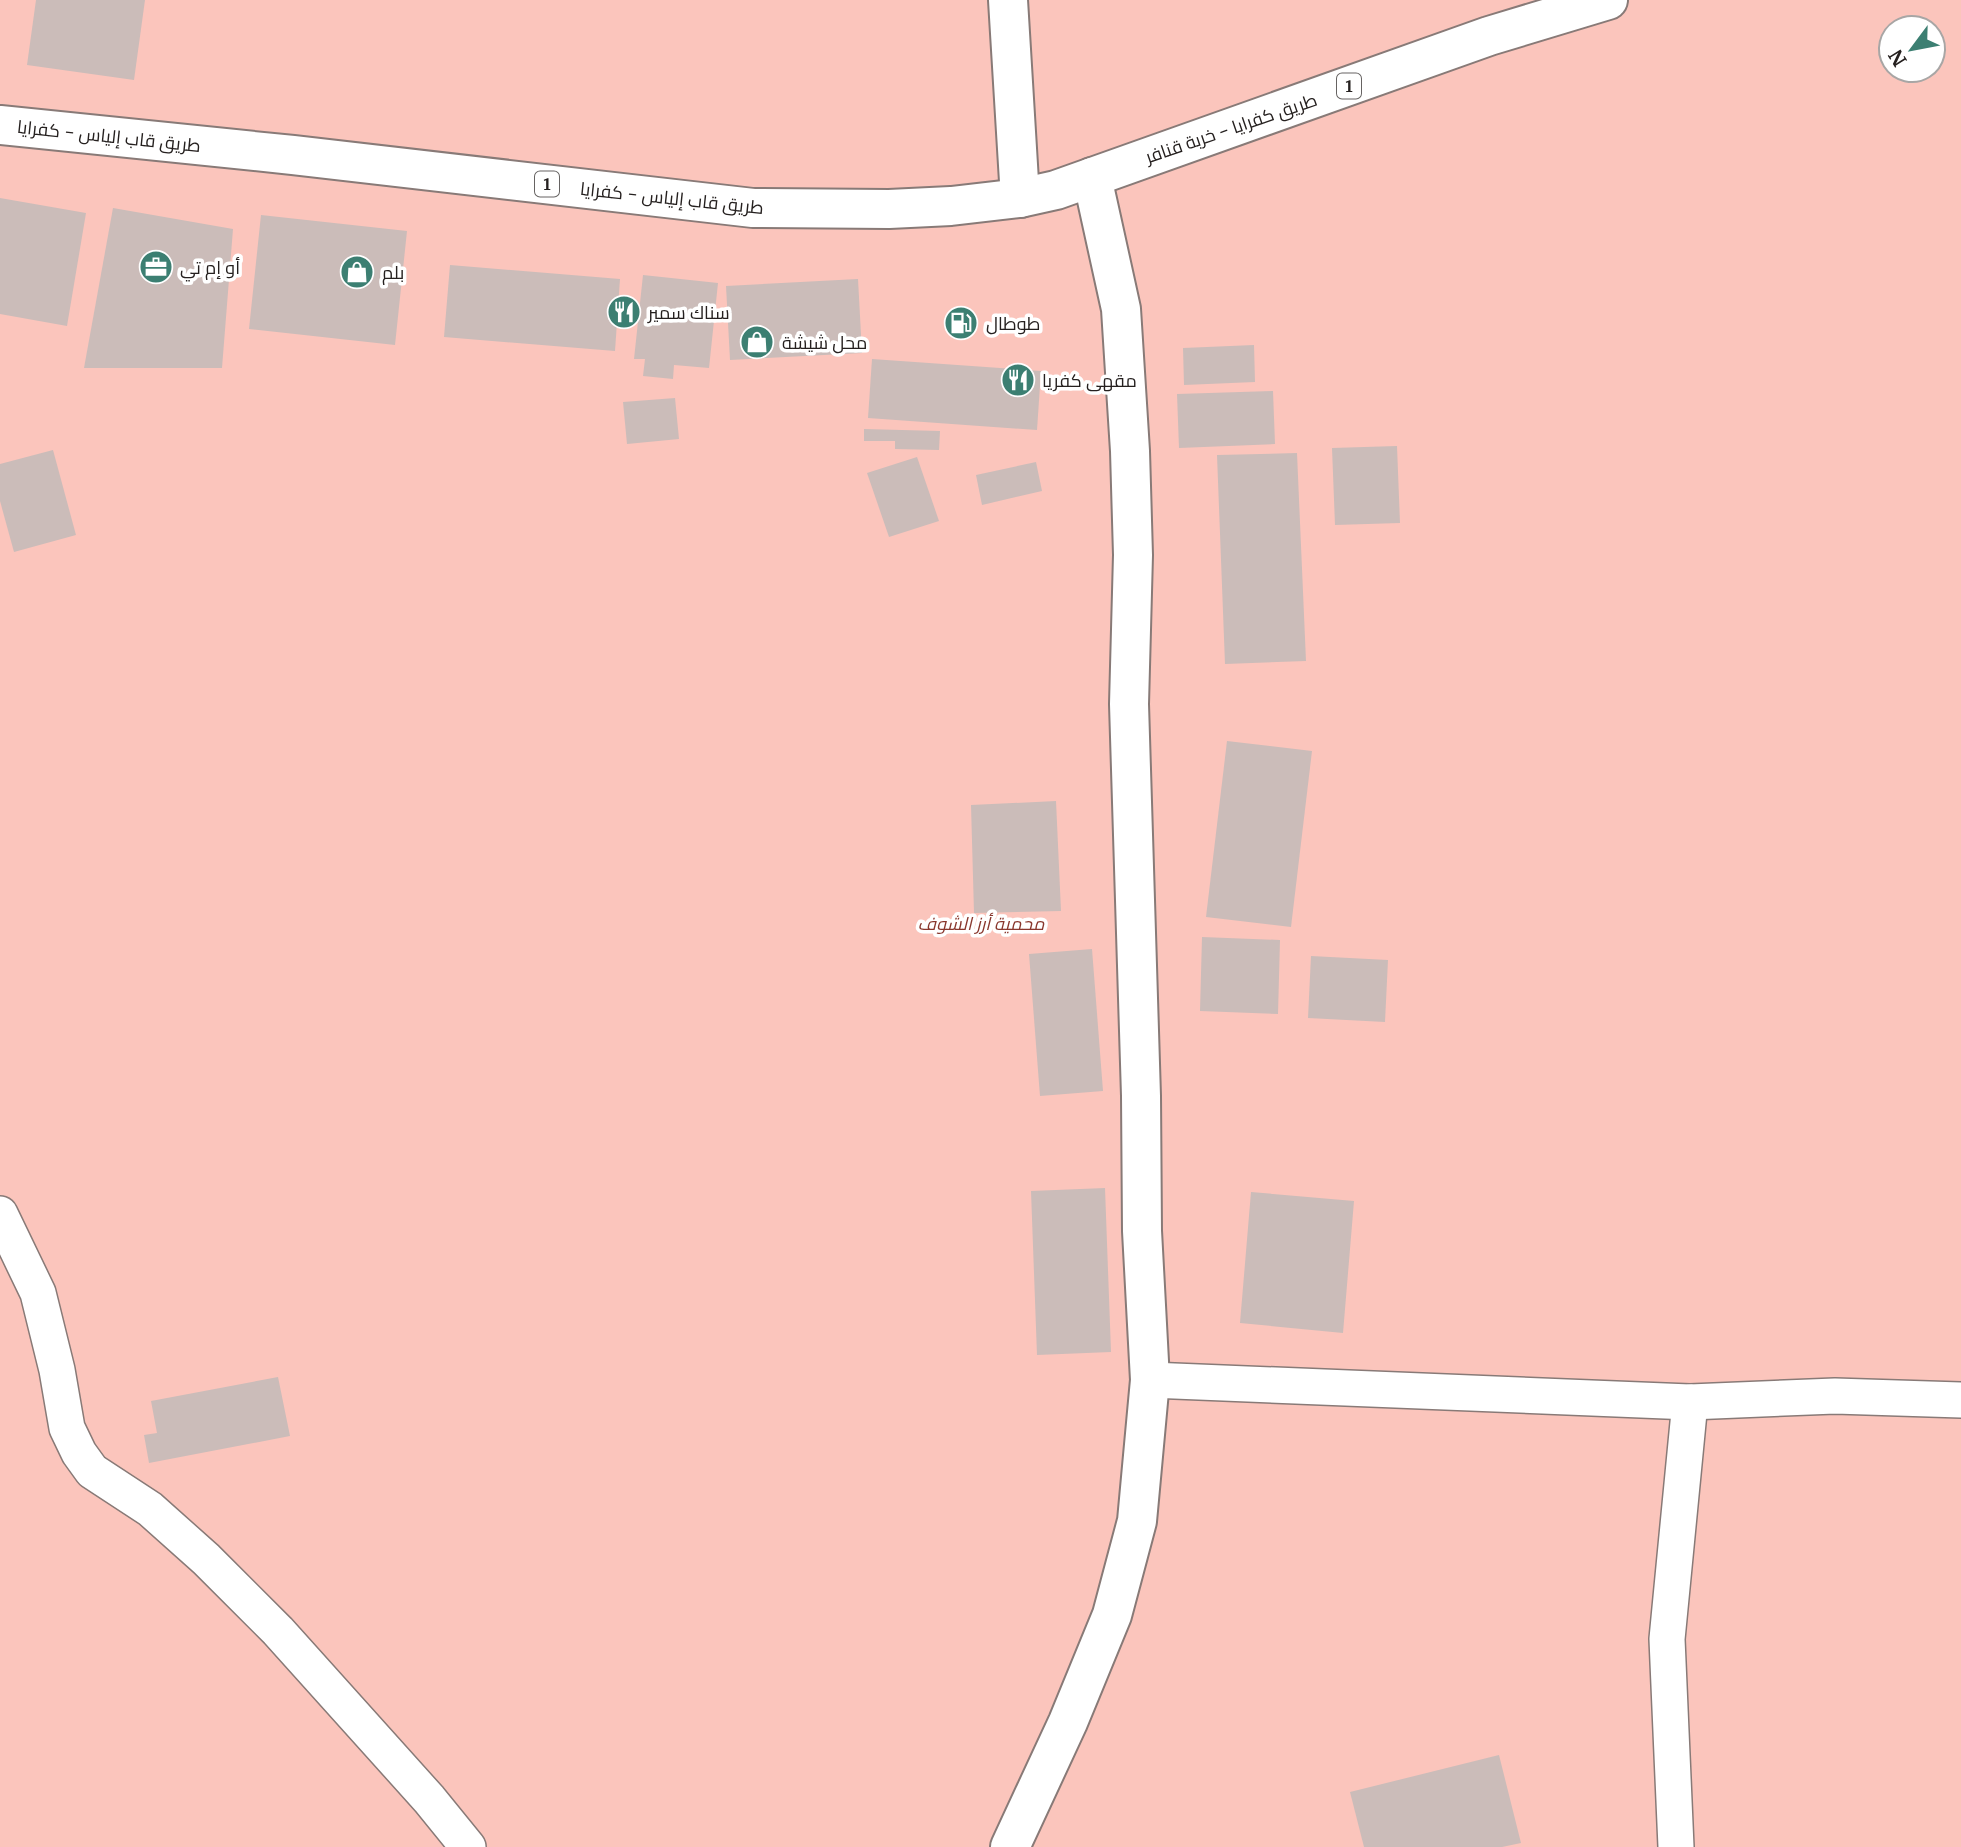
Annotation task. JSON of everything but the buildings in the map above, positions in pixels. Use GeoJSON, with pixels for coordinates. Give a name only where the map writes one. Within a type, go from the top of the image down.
{"type":"FeatureCollection","features":[{"type":"Feature","properties":{"kind":"main road"},"geometry":{"type":"LineString","coordinates":[[1008,0],[1020,198]]}},
{"type":"Feature","properties":{"kind":"main road","name":"طريق كفرايا - خربة قنافر"},"geometry":{"type":"LineString","coordinates":[[1092,177],[1489,36],[1608,0]]}},
{"type":"Feature","properties":{"kind":"main road","name":"طريق قاب إلياس - كفرايا"},"geometry":{"type":"LineString","coordinates":[[0,125],[320,158],[753,208],[889,209],[1020,198],[1056,190],[1092,177]]}},
{"type":"Feature","properties":{"kind":"main road"},"geometry":{"type":"LineString","coordinates":[[1010,1847],[1068,1723],[1112,1615],[1137,1521],[1150,1380],[1142,1231],[1141,1096],[1129,705],[1133,555],[1130,451],[1121,309],[1092,177]]}},
{"type":"Feature","properties":{"kind":"street"},"geometry":{"type":"LineString","coordinates":[[0,1214],[38,1293],[68,1428],[85,1462],[92,1471],[150,1509],[206,1559],[287,1642],[429,1799],[468,1847]]}},
{"type":"Feature","properties":{"kind":"street"},"geometry":{"type":"LineString","coordinates":[[1150,1380],[1690,1402],[1835,1396],[1961,1400]]}},
{"type":"Feature","properties":{"kind":"street"},"geometry":{"type":"LineString","coordinates":[[1676,1847],[1667,1639],[1690,1402]]}},
{"type":"Feature","properties":{"kind":"green space","name":"محمية أرز الشوف"},"geometry":{"type":"Polygon","coordinates":[[[0,0],[1961,0],[1961,1847],[0,1847],[0,0]]]}},
{"type":"Feature","properties":{"kind":"place","name":"أو إم تي"},"geometry":{"type":"Point","coordinates":[156,267]}},
{"type":"Feature","properties":{"kind":"place","name":"بلم"},"geometry":{"type":"Point","coordinates":[357,272]}},
{"type":"Feature","properties":{"kind":"place","name":"سناك سمير"},"geometry":{"type":"Point","coordinates":[624,312]}},
{"type":"Feature","properties":{"kind":"place","name":"طوطال"},"geometry":{"type":"Point","coordinates":[961,323]}},
{"type":"Feature","properties":{"kind":"place","name":"محل شيشة"},"geometry":{"type":"Point","coordinates":[757,342]}},
{"type":"Feature","properties":{"kind":"place","name":"مقهى كفريا"},"geometry":{"type":"Point","coordinates":[1018,380]}}]}
